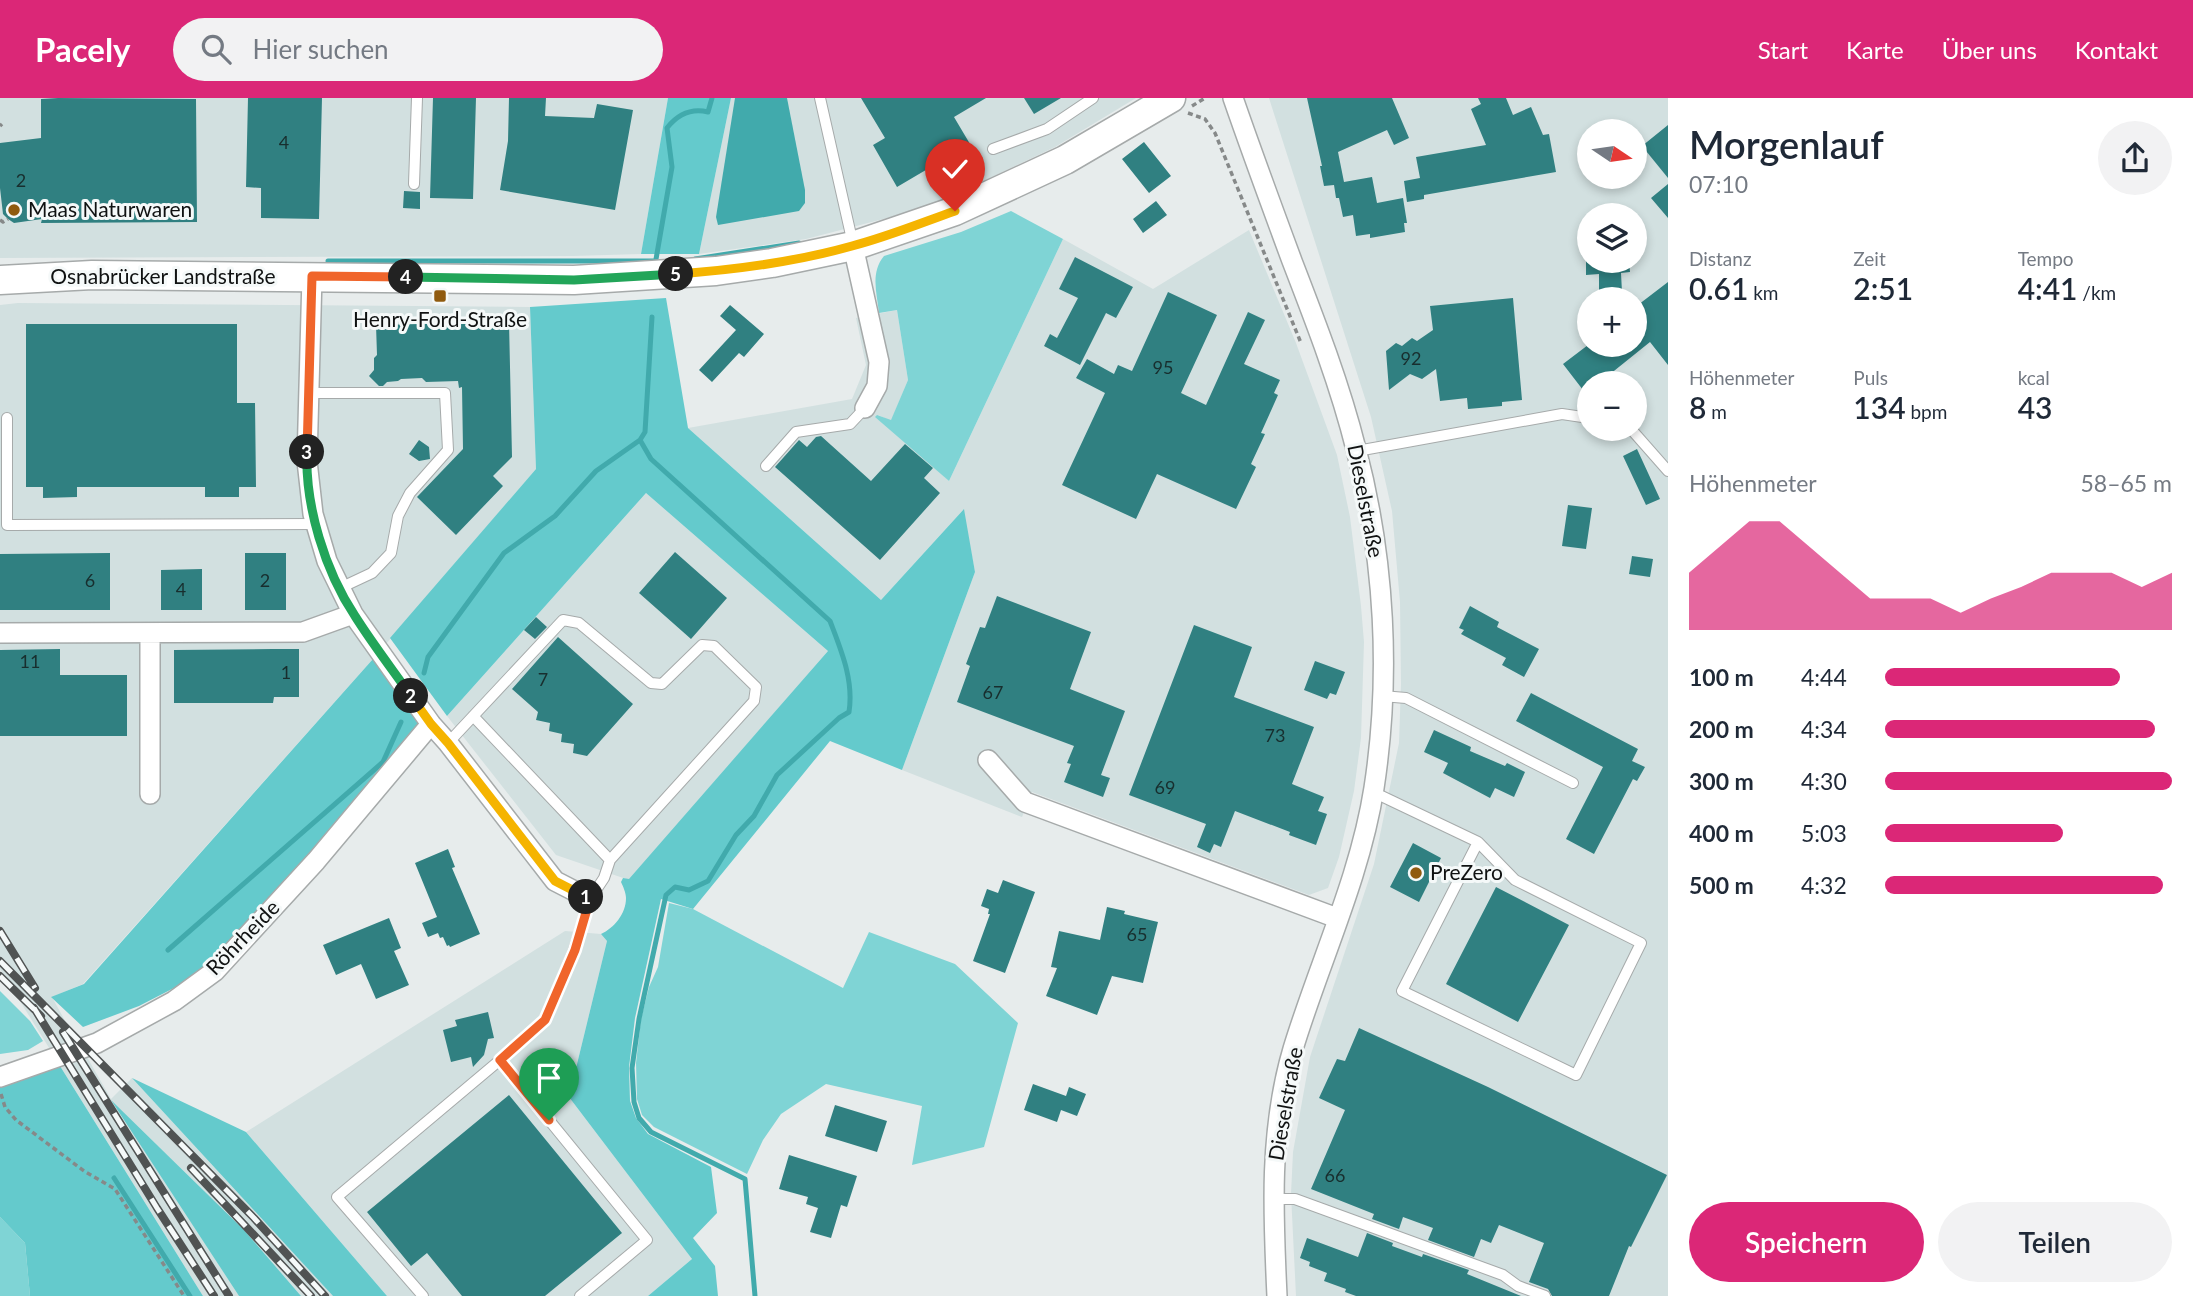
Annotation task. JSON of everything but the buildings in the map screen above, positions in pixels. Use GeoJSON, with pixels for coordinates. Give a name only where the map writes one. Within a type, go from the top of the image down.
{"type":"FeatureCollection","features":[{"type":"Feature","properties":{"kind":"street","name":"Dieselstraße"},"geometry":{"type":"LineString","coordinates":[[1233,98],[1333,371],[1357,451],[1377,560],[1383,641],[1380,739],[1373,792],[1356,862],[1292,1052],[1277,1139],[1273,1199],[1277,1296]]}},
{"type":"Feature","properties":{"kind":"street","name":"Osnabrücker Landstraße"},"geometry":{"type":"LineString","coordinates":[[0,280],[92,275],[587,279],[716,271],[772,263],[853,246],[955,211],[1177,105]]}},
{"type":"Feature","properties":{"kind":"street"},"geometry":{"type":"LineString","coordinates":[[853,246],[878,362],[877,386],[865,408]]}},
{"type":"Feature","properties":{"kind":"street"},"geometry":{"type":"LineString","coordinates":[[312,276],[307,461],[313,514],[327,561],[353,614],[431,724],[555,881],[590,899]]}},
{"type":"Feature","properties":{"kind":"street"},"geometry":{"type":"LineString","coordinates":[[0,633],[303,632],[353,614]]}},
{"type":"Feature","properties":{"kind":"street"},"geometry":{"type":"LineString","coordinates":[[150,634],[150,794]]}},
{"type":"Feature","properties":{"kind":"street","name":"Röhrheide"},"geometry":{"type":"LineString","coordinates":[[0,1077],[97,1043],[174,1001],[215,971],[316,861],[431,724]]}},
{"type":"Feature","properties":{"kind":"street"},"geometry":{"type":"LineString","coordinates":[[988,760],[1025,802],[1337,918]]}},
{"type":"Feature","properties":{"kind":"lane"},"geometry":{"type":"LineString","coordinates":[[414,184],[417,98]]}},
{"type":"Feature","properties":{"kind":"lane"},"geometry":{"type":"LineString","coordinates":[[820,98],[853,246]]}},
{"type":"Feature","properties":{"kind":"lane"},"geometry":{"type":"LineString","coordinates":[[993,149],[1047,129],[1093,98]]}},
{"type":"Feature","properties":{"kind":"lane"},"geometry":{"type":"LineString","coordinates":[[309,393],[445,393],[449,450],[410,493],[398,516],[391,553],[372,573],[340,588]]}},
{"type":"Feature","properties":{"kind":"lane"},"geometry":{"type":"LineString","coordinates":[[766,466],[796,432],[850,424],[865,408]]}},
{"type":"Feature","properties":{"kind":"lane"},"geometry":{"type":"LineString","coordinates":[[1357,451],[1562,414],[1577,416]]}},
{"type":"Feature","properties":{"kind":"lane"},"geometry":{"type":"LineString","coordinates":[[7,418],[7,525],[316,524]]}},
{"type":"Feature","properties":{"kind":"lane"},"geometry":{"type":"LineString","coordinates":[[1642,441],[1668,471]]}},
{"type":"Feature","properties":{"kind":"lane"},"geometry":{"type":"LineString","coordinates":[[424,1296],[337,1196],[545,1020],[575,950],[590,899],[604,878],[610,860],[754,701],[756,687],[714,646],[702,645],[662,684],[651,683],[579,623],[563,620],[448,743]]}},
{"type":"Feature","properties":{"kind":"lane"},"geometry":{"type":"LineString","coordinates":[[1382,696],[1406,698],[1573,783]]}},
{"type":"Feature","properties":{"kind":"lane"},"geometry":{"type":"LineString","coordinates":[[473,716],[610,860]]}},
{"type":"Feature","properties":{"kind":"lane"},"geometry":{"type":"LineString","coordinates":[[1373,792],[1478,842],[1515,880],[1641,943],[1576,1075],[1402,991],[1478,842]]}},
{"type":"Feature","properties":{"kind":"lane"},"geometry":{"type":"LineString","coordinates":[[500,1060],[647,1240],[580,1296]]}},
{"type":"Feature","properties":{"kind":"lane"},"geometry":{"type":"LineString","coordinates":[[1273,1199],[1295,1199],[1503,1275],[1518,1286],[1545,1296]]}},
{"type":"Feature","properties":{"kind":"path"},"geometry":{"type":"LineString","coordinates":[[1177,105],[1205,119],[1215,133],[1304,349]]}},
{"type":"Feature","properties":{"kind":"path"},"geometry":{"type":"LineString","coordinates":[[0,220],[3,222],[8,219]]}},
{"type":"Feature","properties":{"kind":"path"},"geometry":{"type":"LineString","coordinates":[[0,1089],[5,1107],[16,1120],[84,1171],[115,1189],[184,1296]]}},
{"type":"Feature","properties":{"kind":"shaded area"},"geometry":{"type":"Polygon","coordinates":[[[0,98],[668,98],[641,254],[0,258],[0,98]]]}},
{"type":"Feature","properties":{"kind":"shaded area"},"geometry":{"type":"Polygon","coordinates":[[[668,98],[731,98],[699,254],[641,254],[668,98]]]}},
{"type":"Feature","properties":{"kind":"shaded area"},"geometry":{"type":"Polygon","coordinates":[[[731,98],[1136,98],[1055,147],[950,197],[891,217],[806,239],[699,254],[731,98]]]}},
{"type":"Feature","properties":{"kind":"shaded area"},"geometry":{"type":"Polygon","coordinates":[[[735,98],[787,98],[805,190],[805,203],[799,211],[718,225],[716,217],[735,98]]]}},
{"type":"Feature","properties":{"kind":"shaded area"},"geometry":{"type":"Polygon","coordinates":[[[1269,98],[1668,98],[1668,1296],[1296,1296],[1291,1194],[1293,1152],[1310,1057],[1374,864],[1399,743],[1400,602],[1392,511],[1371,417],[1269,98]]]}},
{"type":"Feature","properties":{"kind":"shaded area"},"geometry":{"type":"Polygon","coordinates":[[[1011,211],[1063,239],[949,481],[875,417],[877,415],[891,420],[908,380],[897,310],[879,313],[877,269],[884,256],[961,232],[1011,211]]]}},
{"type":"Feature","properties":{"kind":"shaded area"},"geometry":{"type":"Polygon","coordinates":[[[1249,230],[1296,343],[1337,455],[1350,517],[1361,606],[1364,642],[1361,738],[1354,791],[1339,857],[1328,888],[1309,895],[1032,792],[1022,817],[902,770],[975,572],[963,510],[881,600],[688,428],[852,399],[866,365],[856,318],[897,310],[908,380],[891,421],[878,415],[949,481],[1063,239],[1153,289],[1249,230]]]}},
{"type":"Feature","properties":{"kind":"shaded area"},"geometry":{"type":"Polygon","coordinates":[[[666,298],[688,428],[881,600],[964,509],[975,572],[902,770],[830,741],[693,909],[661,899],[635,1018],[629,1067],[630,1101],[636,1118],[648,1134],[711,1167],[717,1213],[693,1238],[715,1266],[718,1296],[648,1296],[692,1259],[569,1097],[607,941],[601,934],[618,920],[624,910],[625,894],[621,882],[623,878],[629,879],[828,651],[646,493],[447,716],[390,638],[536,469],[530,307],[666,298]]]}},
{"type":"Feature","properties":{"kind":"shaded area"},"geometry":{"type":"Polygon","coordinates":[[[0,305],[530,307],[536,469],[373,659],[83,984],[52,997],[75,1039],[51,1051],[0,969],[0,305]]]}},
{"type":"Feature","properties":{"kind":"shaded area"},"geometry":{"type":"Polygon","coordinates":[[[646,493],[828,651],[629,880],[556,855],[447,716],[646,493]]]}},
{"type":"Feature","properties":{"kind":"shaded area"},"geometry":{"type":"Polygon","coordinates":[[[373,659],[422,727],[205,972],[139,1006],[83,1027],[51,997],[84,984],[373,659]]]}},
{"type":"Feature","properties":{"kind":"shaded area"},"geometry":{"type":"Polygon","coordinates":[[[669,903],[693,909],[843,988],[869,932],[955,964],[1018,1023],[984,1147],[912,1165],[922,1106],[826,1084],[781,1114],[763,1140],[747,1174],[654,1127],[642,1115],[637,1099],[636,1063],[641,1019],[649,987],[658,967],[669,903]]]}},
{"type":"Feature","properties":{"kind":"shaded area"},"geometry":{"type":"Polygon","coordinates":[[[565,931],[601,934],[607,941],[569,1097],[692,1259],[648,1296],[387,1296],[246,1132],[565,931]]]}},
{"type":"Feature","properties":{"kind":"shaded area"},"geometry":{"type":"Polygon","coordinates":[[[0,991],[30,1021],[43,1041],[28,1050],[0,1054],[0,991]]]}},
{"type":"Feature","properties":{"kind":"shaded area"},"geometry":{"type":"Polygon","coordinates":[[[87,1057],[111,1099],[132,1078],[333,1296],[301,1296],[244,1230],[114,1103],[239,1296],[203,1296],[60,1066],[87,1057]]]}},
{"type":"Feature","properties":{"kind":"shaded area"},"geometry":{"type":"Polygon","coordinates":[[[60,1066],[203,1296],[30,1296],[25,1243],[0,1217],[0,1085],[60,1066]]]}},
{"type":"Feature","properties":{"kind":"shaded area"},"geometry":{"type":"Polygon","coordinates":[[[132,1078],[246,1132],[387,1296],[333,1296],[132,1078]]]}},
{"type":"Feature","properties":{"kind":"shaded area"},"geometry":{"type":"Polygon","coordinates":[[[111,1100],[244,1230],[301,1296],[239,1296],[111,1100]]]}},
{"type":"Feature","properties":{"kind":"shaded area"},"geometry":{"type":"Polygon","coordinates":[[[0,1217],[25,1243],[30,1296],[0,1296],[0,1217]]]}},
{"type":"Feature","properties":{"kind":"waterway"},"geometry":{"type":"LineString","coordinates":[[655,265],[672,167],[667,128],[685,113],[708,112],[712,98]]}},
{"type":"Feature","properties":{"kind":"waterway"},"geometry":{"type":"LineString","coordinates":[[695,259],[799,243]]}},
{"type":"Feature","properties":{"kind":"waterway"},"geometry":{"type":"LineString","coordinates":[[328,261],[654,261]]}},
{"type":"Feature","properties":{"kind":"waterway"},"geometry":{"type":"LineString","coordinates":[[424,673],[428,657],[504,553],[555,516],[596,471],[640,440],[645,432],[652,317]]}},
{"type":"Feature","properties":{"kind":"waterway"},"geometry":{"type":"LineString","coordinates":[[640,440],[651,459],[830,621],[846,665],[850,688],[849,712],[777,775],[754,816],[736,835],[708,881],[689,890],[675,887],[666,895],[639,1019],[632,1068],[634,1102],[639,1118],[651,1132],[745,1179],[755,1296]]}},
{"type":"Feature","properties":{"kind":"waterway"},"geometry":{"type":"LineString","coordinates":[[168,950],[383,762],[401,722]]}},
{"type":"Feature","properties":{"kind":"waterway"},"geometry":{"type":"LineString","coordinates":[[114,1178],[190,1296]]}},
{"type":"Feature","properties":{"kind":"railway"},"geometry":{"type":"LineString","coordinates":[[0,931],[35,988]]}},
{"type":"Feature","properties":{"kind":"railway"},"geometry":{"type":"LineString","coordinates":[[0,961],[254,1218],[325,1296]]}},
{"type":"Feature","properties":{"kind":"railway"},"geometry":{"type":"LineString","coordinates":[[0,976],[41,1016]]}},
{"type":"Feature","properties":{"kind":"railway"},"geometry":{"type":"LineString","coordinates":[[34,1008],[214,1296]]}},
{"type":"Feature","properties":{"kind":"railway"},"geometry":{"type":"LineString","coordinates":[[63,1032],[229,1296]]}},
{"type":"Feature","properties":{"kind":"railway"},"geometry":{"type":"LineString","coordinates":[[191,1168],[311,1296]]}},
{"type":"Feature","properties":{"kind":"place","name":"Maas Naturwaren"},"geometry":{"type":"Point","coordinates":[14,210]}},
{"type":"Feature","properties":{"kind":"place","name":"Henry-Ford-Straße"},"geometry":{"type":"Point","coordinates":[440,296]}},
{"type":"Feature","properties":{"kind":"place","name":"PreZero"},"geometry":{"type":"Point","coordinates":[1416,873]}},
{"type":"Feature","properties":{"kind":"route"},"geometry":{"type":"LineString","coordinates":[[549,1120],[500,1060],[545,1020],[575,950],[590,899],[555,881],[431,724],[353,614],[327,561],[313,514],[307,461],[312,276],[574,280],[716,271],[772,263],[853,246],[955,211]]}}]}
